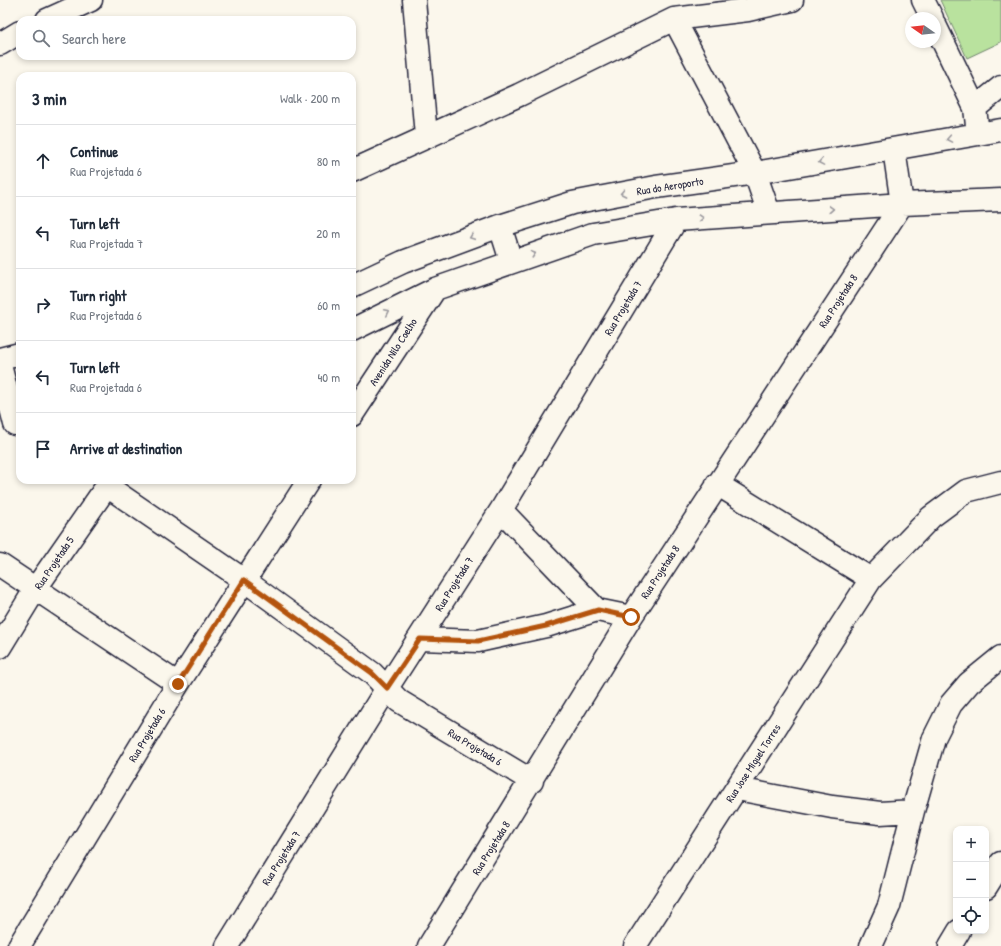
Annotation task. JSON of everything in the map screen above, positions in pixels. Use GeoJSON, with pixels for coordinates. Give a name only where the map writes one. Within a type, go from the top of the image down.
{"type":"FeatureCollection","features":[{"type":"Feature","properties":{"kind":"main road"},"geometry":{"type":"LineString","coordinates":[[57,16],[91,0]]}},
{"type":"Feature","properties":{"kind":"main road"},"geometry":{"type":"LineString","coordinates":[[414,0],[426,136]]}},
{"type":"Feature","properties":{"kind":"main road"},"geometry":{"type":"LineString","coordinates":[[356,169],[519,95],[694,9],[748,10],[792,0]]}},
{"type":"Feature","properties":{"kind":"main road"},"geometry":{"type":"LineString","coordinates":[[923,0],[929,12]]}},
{"type":"Feature","properties":{"kind":"main road"},"geometry":{"type":"LineString","coordinates":[[674,19],[755,173],[769,213]]}},
{"type":"Feature","properties":{"kind":"main road"},"geometry":{"type":"LineString","coordinates":[[0,44],[4,40],[16,34]]}},
{"type":"Feature","properties":{"kind":"main road"},"geometry":{"type":"LineString","coordinates":[[941,37],[975,108],[978,134]]}},
{"type":"Feature","properties":{"kind":"main road"},"geometry":{"type":"LineString","coordinates":[[975,108],[1001,87]]}},
{"type":"Feature","properties":{"kind":"main road","name":"Rua do Aeroporto"},"geometry":{"type":"LineString","coordinates":[[356,284],[403,262],[500,226],[572,203],[656,187],[755,173],[1001,130]]}},
{"type":"Feature","properties":{"kind":"main road"},"geometry":{"type":"LineString","coordinates":[[894,149],[902,204]]}},
{"type":"Feature","properties":{"kind":"main road"},"geometry":{"type":"LineString","coordinates":[[356,328],[435,289],[511,261],[593,234],[676,220],[902,204],[1001,200]]}},
{"type":"Feature","properties":{"kind":"main road","name":"Rua Projetada 8"},"geometry":{"type":"LineString","coordinates":[[429,946],[532,781],[631,617],[902,204]]}},
{"type":"Feature","properties":{"kind":"main road","name":"Rua Projetada 7"},"geometry":{"type":"LineString","coordinates":[[227,946],[387,688],[420,639],[501,510],[676,220]]}},
{"type":"Feature","properties":{"kind":"main road"},"geometry":{"type":"LineString","coordinates":[[500,226],[511,261]]}},
{"type":"Feature","properties":{"kind":"main road","name":"Avenida Nilo Coelho"},"geometry":{"type":"LineString","coordinates":[[356,409],[435,289]]}},
{"type":"Feature","properties":{"kind":"main road"},"geometry":{"type":"LineString","coordinates":[[0,359],[16,355]]}},
{"type":"Feature","properties":{"kind":"main road"},"geometry":{"type":"LineString","coordinates":[[0,366],[12,426]]}},
{"type":"Feature","properties":{"kind":"main road","name":"Rua Jose Miguel Torres"},"geometry":{"type":"LineString","coordinates":[[635,946],[871,579],[931,518],[966,491],[1001,482]]}},
{"type":"Feature","properties":{"kind":"main road","name":"Rua Projetada 5"},"geometry":{"type":"LineString","coordinates":[[0,647],[36,588],[106,484]]}},
{"type":"Feature","properties":{"kind":"main road"},"geometry":{"type":"LineString","coordinates":[[108,484],[244,580],[306,484]]}},
{"type":"Feature","properties":{"kind":"main road"},"geometry":{"type":"LineString","coordinates":[[717,484],[871,579]]}},
{"type":"Feature","properties":{"kind":"main road"},"geometry":{"type":"LineString","coordinates":[[501,510],[598,610]]}},
{"type":"Feature","properties":{"kind":"main road"},"geometry":{"type":"LineString","coordinates":[[0,565],[178,684]]}},
{"type":"Feature","properties":{"kind":"main road","name":"Rua Projetada 6"},"geometry":{"type":"LineString","coordinates":[[19,946],[178,684],[244,580],[372,673],[399,701],[532,781]]}},
{"type":"Feature","properties":{"kind":"main road"},"geometry":{"type":"LineString","coordinates":[[420,639],[478,641],[546,626],[598,610],[631,617]]}},
{"type":"Feature","properties":{"kind":"main road"},"geometry":{"type":"LineString","coordinates":[[871,946],[889,906],[913,811],[934,738],[951,704],[969,683],[1001,657]]}},
{"type":"Feature","properties":{"kind":"main road"},"geometry":{"type":"LineString","coordinates":[[737,789],[832,807],[880,813],[913,811]]}},
{"type":"Feature","properties":{"kind":"main road"},"geometry":{"type":"LineString","coordinates":[[989,882],[1001,863]]}},
{"type":"Feature","properties":{"kind":"main road"},"geometry":{"type":"LineString","coordinates":[[950,946],[957,934]]}},
{"type":"Feature","properties":{"kind":"green space"},"geometry":{"type":"Polygon","coordinates":[[[940,0],[1001,0],[1001,42],[967,58],[940,0]]]}},
{"type":"Feature","properties":{"kind":"route"},"geometry":{"type":"LineString","coordinates":[[178,684],[244,580],[372,673],[387,688],[420,639],[478,641],[546,626],[598,610],[631,617]]}}]}
